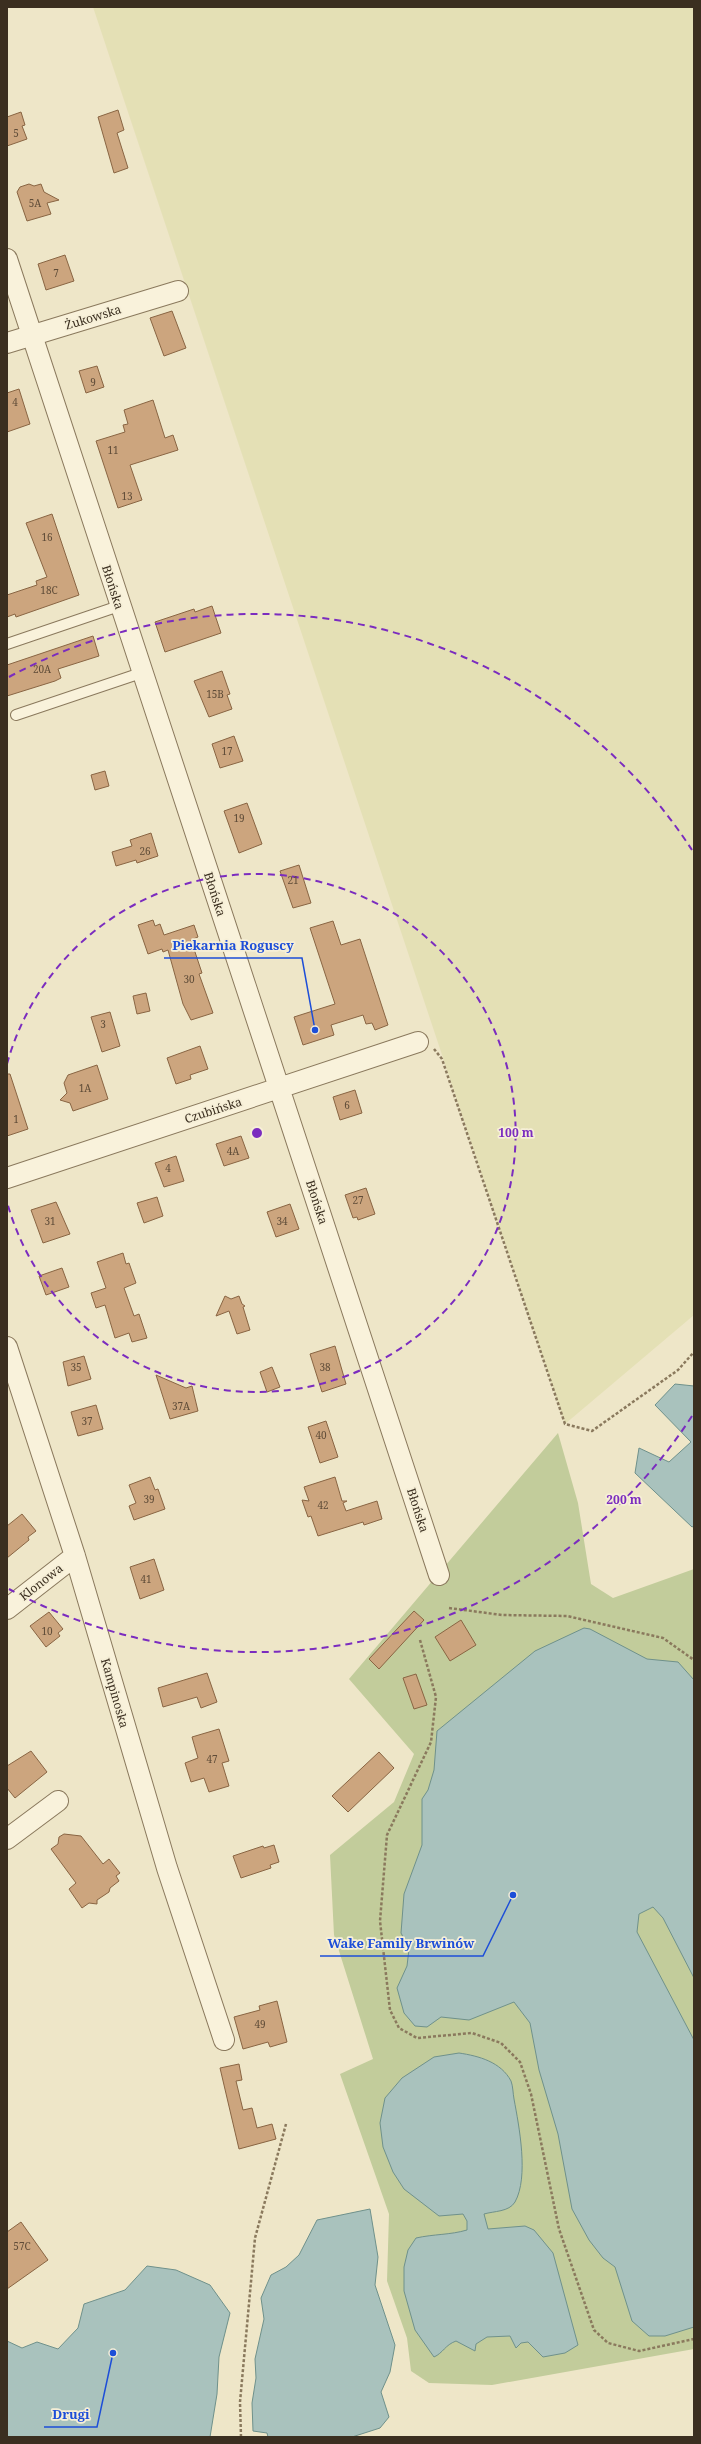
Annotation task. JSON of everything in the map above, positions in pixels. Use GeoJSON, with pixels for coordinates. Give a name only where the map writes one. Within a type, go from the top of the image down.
{"type":"FeatureCollection","features":[{"type":"Feature","properties":{"kind":"street","name":"Błońska"},"geometry":{"type":"LineString","coordinates":[[7,260],[141,673],[280,1087],[439,1575]]}},
{"type":"Feature","properties":{"kind":"street","name":"Żukowska"},"geometry":{"type":"LineString","coordinates":[[7,343],[178,291]]}},
{"type":"Feature","properties":{"kind":"street","name":"Czubińska"},"geometry":{"type":"LineString","coordinates":[[7,1178],[418,1042]]}},
{"type":"Feature","properties":{"kind":"street","name":"Kampinoska"},"geometry":{"type":"LineString","coordinates":[[7,1347],[75,1556],[167,1868],[224,2040]]}},
{"type":"Feature","properties":{"kind":"street","name":"Klonowa"},"geometry":{"type":"LineString","coordinates":[[7,1609],[75,1556]]}},
{"type":"Feature","properties":{"kind":"street"},"geometry":{"type":"LineString","coordinates":[[7,1839],[58,1801]]}},
{"type":"Feature","properties":{"kind":"lane"},"geometry":{"type":"LineString","coordinates":[[7,644],[119,606]]}},
{"type":"Feature","properties":{"kind":"lane"},"geometry":{"type":"LineString","coordinates":[[16,715],[141,673]]}},
{"type":"Feature","properties":{"kind":"path"},"geometry":{"type":"LineString","coordinates":[[418,1042],[429,1042],[442,1059],[565,1424],[592,1431],[678,1370],[694,1352]]}},
{"type":"Feature","properties":{"kind":"path"},"geometry":{"type":"LineString","coordinates":[[450,1608],[502,1615],[567,1616],[663,1638],[694,1660]]}},
{"type":"Feature","properties":{"kind":"path"},"geometry":{"type":"LineString","coordinates":[[420,1640],[436,1697],[431,1742],[387,1835],[380,1921],[390,2010],[399,2028],[417,2038],[472,2033],[501,2043],[520,2062],[531,2094],[560,2229],[594,2330],[608,2343],[639,2351],[694,2339]]}},
{"type":"Feature","properties":{"kind":"path"},"geometry":{"type":"LineString","coordinates":[[241,2437],[240,2402],[255,2238],[286,2124]]}},
{"type":"Feature","properties":{"kind":"shaded area"},"geometry":{"type":"Polygon","coordinates":[[[93,7],[694,7],[694,1315],[565,1424],[93,7]]]}},
{"type":"Feature","properties":{"kind":"green space"},"geometry":{"type":"Polygon","coordinates":[[[558,1433],[578,1503],[591,1584],[613,1598],[694,1569],[694,2349],[492,2385],[429,2383],[411,2371],[407,2338],[387,2281],[389,2214],[340,2074],[373,2059],[334,1935],[330,1855],[394,1802],[414,1754],[349,1679],[558,1433]]]}},
{"type":"Feature","properties":{"kind":"water"},"geometry":{"type":"Polygon","coordinates":[[[675,1384],[694,1386],[694,1526],[692,1527],[635,1473],[639,1448],[669,1462],[691,1442],[655,1405],[675,1384]]]}},
{"type":"Feature","properties":{"kind":"water"},"geometry":{"type":"Polygon","coordinates":[[[584,1628],[590,1629],[647,1659],[678,1662],[694,1680],[694,1978],[663,1918],[653,1907],[639,1914],[637,1932],[694,2040],[694,2327],[665,2336],[649,2336],[632,2321],[615,2267],[603,2258],[589,2240],[572,2209],[558,2134],[539,2070],[530,2023],[514,2002],[469,2020],[441,2017],[427,2027],[415,2026],[404,2013],[397,1988],[407,1966],[409,1949],[401,1933],[404,1894],[422,1845],[422,1799],[428,1790],[434,1770],[437,1731],[535,1651],[584,1628]]]}},
{"type":"Feature","properties":{"kind":"water"},"geometry":{"type":"Polygon","coordinates":[[[459,2053],[489,2061],[507,2074],[511,2081],[522,2151],[519,2192],[515,2202],[509,2208],[484,2214],[488,2229],[525,2226],[534,2230],[553,2253],[578,2345],[565,2353],[543,2357],[528,2342],[521,2343],[516,2348],[510,2336],[487,2337],[476,2344],[475,2351],[456,2341],[434,2357],[415,2330],[404,2291],[404,2267],[408,2250],[416,2238],[467,2230],[467,2221],[463,2214],[439,2216],[404,2189],[393,2172],[383,2147],[380,2123],[385,2098],[402,2078],[434,2057],[459,2053]]]}},
{"type":"Feature","properties":{"kind":"water"},"geometry":{"type":"Polygon","coordinates":[[[370,2209],[378,2257],[375,2285],[395,2345],[390,2372],[381,2392],[389,2417],[380,2428],[352,2437],[268,2437],[267,2433],[253,2431],[252,2403],[256,2378],[255,2359],[264,2319],[261,2298],[271,2275],[286,2267],[299,2255],[317,2220],[370,2209]]]}},
{"type":"Feature","properties":{"kind":"water"},"geometry":{"type":"Polygon","coordinates":[[[147,2266],[176,2270],[210,2285],[230,2313],[219,2357],[217,2394],[210,2437],[7,2437],[7,2341],[22,2348],[37,2342],[58,2349],[78,2328],[84,2304],[125,2290],[147,2266]]]}},
{"type":"Feature","properties":{"kind":"building"},"geometry":{"type":"Polygon","coordinates":[[[118,110],[124,130],[117,133],[128,168],[114,173],[98,117],[118,110]]]}},
{"type":"Feature","properties":{"kind":"building"},"geometry":{"type":"Polygon","coordinates":[[[21,112],[25,125],[22,126],[27,139],[7,146],[7,117],[21,112]]]}},
{"type":"Feature","properties":{"kind":"building"},"geometry":{"type":"Polygon","coordinates":[[[29,184],[34,186],[41,184],[44,192],[59,200],[47,203],[51,214],[27,221],[17,192],[20,187],[29,184]]]}},
{"type":"Feature","properties":{"kind":"building"},"geometry":{"type":"Polygon","coordinates":[[[65,255],[74,281],[46,290],[38,264],[65,255]]]}},
{"type":"Feature","properties":{"kind":"building"},"geometry":{"type":"Polygon","coordinates":[[[172,311],[186,348],[164,356],[150,318],[172,311]]]}},
{"type":"Feature","properties":{"kind":"building"},"geometry":{"type":"Polygon","coordinates":[[[97,366],[104,387],[86,393],[79,371],[97,366]]]}},
{"type":"Feature","properties":{"kind":"building"},"geometry":{"type":"Polygon","coordinates":[[[19,389],[30,424],[7,432],[7,393],[19,389]]]}},
{"type":"Feature","properties":{"kind":"building"},"geometry":{"type":"Polygon","coordinates":[[[153,400],[165,438],[173,435],[178,450],[130,465],[142,500],[118,508],[96,441],[125,432],[123,425],[128,424],[124,410],[153,400]]]}},
{"type":"Feature","properties":{"kind":"building"},"geometry":{"type":"Polygon","coordinates":[[[52,514],[79,595],[16,617],[15,614],[7,617],[7,595],[37,585],[36,581],[47,577],[26,523],[52,514]]]}},
{"type":"Feature","properties":{"kind":"building"},"geometry":{"type":"Polygon","coordinates":[[[212,606],[221,633],[165,652],[155,622],[194,609],[195,612],[212,606]]]}},
{"type":"Feature","properties":{"kind":"building"},"geometry":{"type":"Polygon","coordinates":[[[93,636],[99,656],[58,669],[61,678],[55,681],[7,696],[7,665],[93,636]]]}},
{"type":"Feature","properties":{"kind":"building"},"geometry":{"type":"Polygon","coordinates":[[[222,671],[230,694],[227,695],[232,709],[209,717],[194,681],[222,671]]]}},
{"type":"Feature","properties":{"kind":"building"},"geometry":{"type":"Polygon","coordinates":[[[234,736],[243,761],[220,768],[212,744],[234,736]]]}},
{"type":"Feature","properties":{"kind":"building"},"geometry":{"type":"Polygon","coordinates":[[[105,771],[109,786],[95,790],[91,775],[105,771]]]}},
{"type":"Feature","properties":{"kind":"building"},"geometry":{"type":"Polygon","coordinates":[[[247,803],[262,844],[239,853],[224,811],[247,803]]]}},
{"type":"Feature","properties":{"kind":"building"},"geometry":{"type":"Polygon","coordinates":[[[151,833],[158,856],[137,863],[136,860],[116,866],[112,852],[132,846],[130,840],[151,833]]]}},
{"type":"Feature","properties":{"kind":"building"},"geometry":{"type":"Polygon","coordinates":[[[299,865],[311,903],[293,908],[280,871],[299,865]]]}},
{"type":"Feature","properties":{"kind":"building"},"geometry":{"type":"Polygon","coordinates":[[[153,920],[155,926],[160,924],[164,935],[194,925],[198,937],[191,940],[202,973],[199,974],[213,1013],[191,1020],[183,1004],[168,950],[163,952],[162,949],[148,954],[138,925],[153,920]]]}},
{"type":"Feature","properties":{"kind":"building"},"geometry":{"type":"Polygon","coordinates":[[[333,921],[341,945],[360,939],[388,1025],[375,1030],[372,1023],[366,1024],[363,1015],[331,1025],[334,1035],[303,1045],[294,1017],[335,1004],[310,928],[333,921]]]}},
{"type":"Feature","properties":{"kind":"building"},"geometry":{"type":"Polygon","coordinates":[[[146,993],[150,1011],[137,1014],[133,996],[146,993]]]}},
{"type":"Feature","properties":{"kind":"building"},"geometry":{"type":"Polygon","coordinates":[[[110,1012],[120,1046],[102,1052],[91,1017],[110,1012]]]}},
{"type":"Feature","properties":{"kind":"building"},"geometry":{"type":"Polygon","coordinates":[[[200,1046],[208,1069],[190,1075],[191,1079],[176,1084],[167,1058],[200,1046]]]}},
{"type":"Feature","properties":{"kind":"building"},"geometry":{"type":"Polygon","coordinates":[[[97,1065],[108,1099],[73,1111],[70,1103],[60,1100],[67,1093],[64,1083],[68,1075],[97,1065]]]}},
{"type":"Feature","properties":{"kind":"building"},"geometry":{"type":"Polygon","coordinates":[[[7,1074],[10,1074],[28,1129],[7,1136],[7,1074]]]}},
{"type":"Feature","properties":{"kind":"building"},"geometry":{"type":"Polygon","coordinates":[[[355,1090],[362,1113],[340,1120],[333,1097],[355,1090]]]}},
{"type":"Feature","properties":{"kind":"building"},"geometry":{"type":"Polygon","coordinates":[[[241,1136],[249,1158],[224,1166],[216,1144],[241,1136]]]}},
{"type":"Feature","properties":{"kind":"building"},"geometry":{"type":"Polygon","coordinates":[[[176,1156],[184,1181],[164,1187],[155,1163],[176,1156]]]}},
{"type":"Feature","properties":{"kind":"building"},"geometry":{"type":"Polygon","coordinates":[[[366,1188],[375,1214],[358,1220],[357,1217],[353,1218],[345,1195],[366,1188]]]}},
{"type":"Feature","properties":{"kind":"building"},"geometry":{"type":"Polygon","coordinates":[[[157,1197],[163,1216],[144,1223],[137,1203],[157,1197]]]}},
{"type":"Feature","properties":{"kind":"building"},"geometry":{"type":"Polygon","coordinates":[[[56,1202],[70,1234],[43,1243],[31,1210],[56,1202]]]}},
{"type":"Feature","properties":{"kind":"building"},"geometry":{"type":"Polygon","coordinates":[[[290,1204],[299,1229],[276,1237],[267,1212],[290,1204]]]}},
{"type":"Feature","properties":{"kind":"building"},"geometry":{"type":"Polygon","coordinates":[[[123,1253],[126,1264],[129,1263],[136,1283],[124,1288],[134,1316],[139,1314],[147,1338],[132,1342],[129,1333],[115,1338],[105,1305],[96,1308],[91,1293],[106,1288],[97,1262],[123,1253]]]}},
{"type":"Feature","properties":{"kind":"building"},"geometry":{"type":"Polygon","coordinates":[[[62,1268],[69,1287],[46,1295],[39,1276],[62,1268]]]}},
{"type":"Feature","properties":{"kind":"building"},"geometry":{"type":"Polygon","coordinates":[[[225,1296],[231,1299],[239,1296],[242,1304],[245,1306],[243,1307],[250,1330],[237,1334],[229,1311],[216,1316],[225,1296]]]}},
{"type":"Feature","properties":{"kind":"building"},"geometry":{"type":"Polygon","coordinates":[[[335,1346],[346,1384],[322,1392],[310,1354],[335,1346]]]}},
{"type":"Feature","properties":{"kind":"building"},"geometry":{"type":"Polygon","coordinates":[[[84,1356],[91,1379],[68,1386],[63,1362],[84,1356]]]}},
{"type":"Feature","properties":{"kind":"building"},"geometry":{"type":"Polygon","coordinates":[[[272,1367],[280,1387],[267,1392],[260,1372],[272,1367]]]}},
{"type":"Feature","properties":{"kind":"building"},"geometry":{"type":"Polygon","coordinates":[[[156,1375],[186,1388],[192,1386],[198,1411],[170,1419],[156,1375]]]}},
{"type":"Feature","properties":{"kind":"building"},"geometry":{"type":"Polygon","coordinates":[[[96,1405],[103,1429],[78,1436],[71,1412],[96,1405]]]}},
{"type":"Feature","properties":{"kind":"building"},"geometry":{"type":"Polygon","coordinates":[[[326,1421],[338,1457],[320,1463],[308,1427],[326,1421]]]}},
{"type":"Feature","properties":{"kind":"building"},"geometry":{"type":"Polygon","coordinates":[[[150,1477],[155,1490],[158,1489],[165,1509],[134,1520],[129,1506],[136,1503],[129,1485],[150,1477]]]}},
{"type":"Feature","properties":{"kind":"building"},"geometry":{"type":"Polygon","coordinates":[[[335,1477],[342,1501],[347,1501],[343,1503],[346,1511],[377,1501],[382,1519],[364,1525],[363,1522],[318,1536],[311,1516],[308,1517],[302,1500],[309,1501],[304,1487],[335,1477]]]}},
{"type":"Feature","properties":{"kind":"building"},"geometry":{"type":"Polygon","coordinates":[[[22,1514],[36,1531],[28,1537],[29,1540],[7,1558],[7,1526],[22,1514]]]}},
{"type":"Feature","properties":{"kind":"building"},"geometry":{"type":"Polygon","coordinates":[[[154,1559],[164,1590],[140,1599],[130,1567],[154,1559]]]}},
{"type":"Feature","properties":{"kind":"building"},"geometry":{"type":"Polygon","coordinates":[[[414,1611],[424,1620],[379,1669],[369,1659],[414,1611]]]}},
{"type":"Feature","properties":{"kind":"building"},"geometry":{"type":"Polygon","coordinates":[[[49,1612],[63,1629],[58,1633],[60,1636],[46,1647],[30,1626],[49,1612]]]}},
{"type":"Feature","properties":{"kind":"building"},"geometry":{"type":"Polygon","coordinates":[[[461,1620],[476,1645],[450,1661],[435,1637],[461,1620]]]}},
{"type":"Feature","properties":{"kind":"building"},"geometry":{"type":"Polygon","coordinates":[[[207,1673],[217,1702],[201,1708],[197,1697],[163,1707],[158,1688],[207,1673]]]}},
{"type":"Feature","properties":{"kind":"building"},"geometry":{"type":"Polygon","coordinates":[[[416,1674],[427,1705],[414,1709],[403,1678],[416,1674]]]}},
{"type":"Feature","properties":{"kind":"building"},"geometry":{"type":"Polygon","coordinates":[[[219,1729],[229,1761],[222,1763],[229,1786],[209,1792],[204,1778],[191,1782],[185,1763],[198,1758],[192,1737],[219,1729]]]}},
{"type":"Feature","properties":{"kind":"building"},"geometry":{"type":"Polygon","coordinates":[[[31,1751],[47,1772],[15,1798],[7,1788],[7,1766],[31,1751]]]}},
{"type":"Feature","properties":{"kind":"building"},"geometry":{"type":"Polygon","coordinates":[[[379,1752],[394,1768],[348,1812],[332,1796],[379,1752]]]}},
{"type":"Feature","properties":{"kind":"building"},"geometry":{"type":"Polygon","coordinates":[[[64,1834],[81,1836],[103,1864],[109,1859],[120,1873],[116,1876],[119,1881],[110,1888],[109,1892],[97,1900],[97,1904],[89,1903],[82,1908],[69,1889],[76,1883],[51,1849],[58,1844],[59,1837],[64,1834]]]}},
{"type":"Feature","properties":{"kind":"building"},"geometry":{"type":"Polygon","coordinates":[[[274,1845],[279,1862],[270,1865],[271,1868],[241,1878],[233,1856],[263,1846],[264,1848],[274,1845]]]}},
{"type":"Feature","properties":{"kind":"building"},"geometry":{"type":"Polygon","coordinates":[[[277,2001],[287,2042],[270,2047],[268,2042],[243,2049],[234,2017],[260,2010],[259,2006],[277,2001]]]}},
{"type":"Feature","properties":{"kind":"building"},"geometry":{"type":"Polygon","coordinates":[[[239,2064],[242,2080],[236,2081],[243,2110],[252,2108],[257,2128],[272,2124],[276,2139],[239,2149],[220,2068],[239,2064]]]}},
{"type":"Feature","properties":{"kind":"building"},"geometry":{"type":"Polygon","coordinates":[[[21,2222],[48,2260],[7,2289],[7,2232],[21,2222]]]}},
{"type":"Feature","properties":{"kind":"place","name":"Piekarnia Roguscy"},"geometry":{"type":"Point","coordinates":[315,1030]}},
{"type":"Feature","properties":{"kind":"place","name":"Wake Family Brwinów"},"geometry":{"type":"Point","coordinates":[513,1895]}},
{"type":"Feature","properties":{"kind":"place","name":"Drugi"},"geometry":{"type":"Point","coordinates":[113,2353]}}]}
